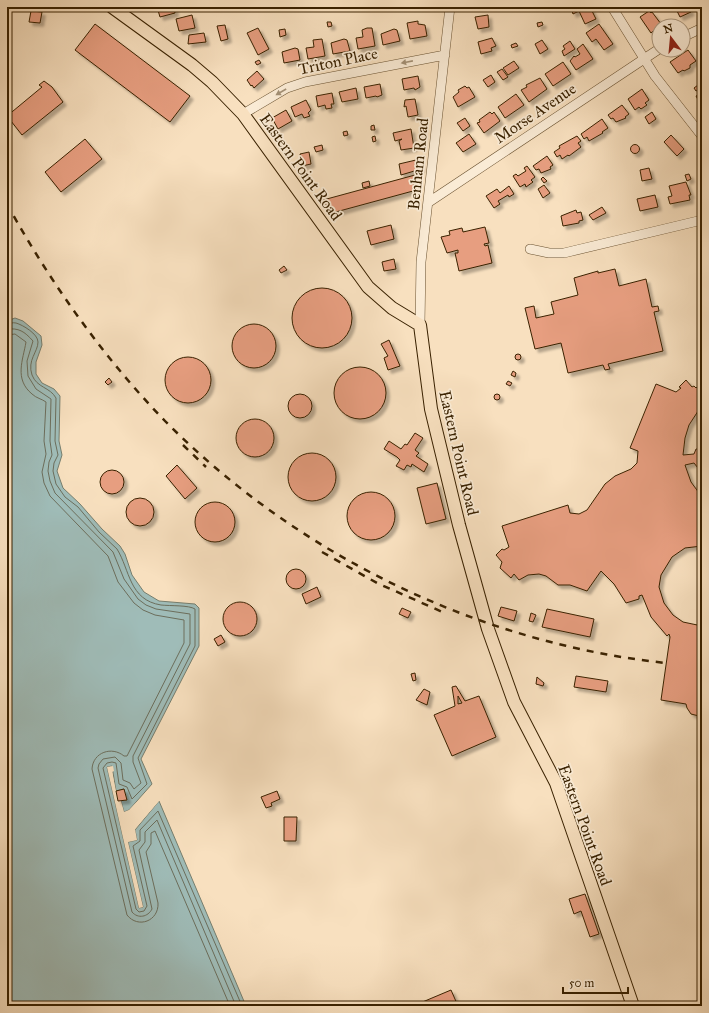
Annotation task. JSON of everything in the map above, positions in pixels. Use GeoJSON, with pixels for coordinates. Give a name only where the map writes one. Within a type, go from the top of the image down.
{"type":"FeatureCollection","features":[{"type":"Feature","properties":{"kind":"main road","name":"Eastern Point Road"},"geometry":{"type":"LineString","coordinates":[[112,7],[192,65],[243,114],[368,287],[392,308],[420,325],[431,409],[459,525],[488,629],[514,702],[556,783],[632,1006]]}},
{"type":"Feature","properties":{"kind":"street","name":"Benham Road"},"geometry":{"type":"LineString","coordinates":[[420,325],[421,267],[450,7]]}},
{"type":"Feature","properties":{"kind":"street"},"geometry":{"type":"LineString","coordinates":[[612,7],[655,76],[702,136]]}},
{"type":"Feature","properties":{"kind":"street"},"geometry":{"type":"LineString","coordinates":[[691,33],[702,28]]}},
{"type":"Feature","properties":{"kind":"street","name":"Morse Avenue"},"geometry":{"type":"LineString","coordinates":[[429,202],[651,54]]}},
{"type":"Feature","properties":{"kind":"street","name":"Triton Place"},"geometry":{"type":"LineString","coordinates":[[243,114],[287,88],[305,82],[445,55]]}},
{"type":"Feature","properties":{"kind":"street"},"geometry":{"type":"LineString","coordinates":[[530,249],[549,253],[564,253],[702,220]]}},
{"type":"Feature","properties":{"kind":"water"},"geometry":{"type":"Polygon","coordinates":[[[15,318],[23,321],[41,336],[42,345],[36,362],[36,374],[42,383],[54,389],[60,396],[59,441],[62,455],[57,471],[63,488],[120,546],[125,554],[132,575],[144,592],[159,601],[195,604],[199,608],[199,646],[141,759],[152,784],[129,810],[124,812],[121,801],[126,799],[124,789],[116,791],[112,766],[107,767],[139,908],[143,907],[128,842],[137,840],[135,830],[159,801],[246,1006],[7,1006],[7,321],[15,318]]]}},
{"type":"Feature","properties":{"kind":"pier"},"geometry":{"type":"Polygon","coordinates":[[[113,766],[114,771],[112,772],[116,791],[124,789],[127,800],[121,801],[124,812],[129,810],[154,784],[130,812],[124,814],[115,792],[126,841],[135,838],[133,828],[158,800],[160,800],[135,829],[137,840],[128,842],[143,907],[139,908],[107,767],[113,766]]]}},
{"type":"Feature","properties":{"kind":"building"},"geometry":{"type":"Polygon","coordinates":[[[157,7],[174,7],[175,13],[160,17],[157,7]]]}},
{"type":"Feature","properties":{"kind":"building"},"geometry":{"type":"Polygon","coordinates":[[[590,7],[596,19],[585,24],[579,11],[573,14],[571,8],[590,7]]]}},
{"type":"Feature","properties":{"kind":"building"},"geometry":{"type":"Polygon","coordinates":[[[675,7],[688,7],[691,12],[680,17],[675,7]]]}},
{"type":"Feature","properties":{"kind":"building"},"geometry":{"type":"Polygon","coordinates":[[[31,11],[42,12],[40,23],[29,22],[31,11]]]}},
{"type":"Feature","properties":{"kind":"building"},"geometry":{"type":"Polygon","coordinates":[[[649,11],[651,13],[652,12],[656,18],[651,18],[651,33],[640,17],[649,11]]]}},
{"type":"Feature","properties":{"kind":"building"},"geometry":{"type":"Polygon","coordinates":[[[192,15],[195,28],[179,31],[176,19],[192,15]]]}},
{"type":"Feature","properties":{"kind":"building"},"geometry":{"type":"Polygon","coordinates":[[[488,15],[489,27],[478,29],[475,17],[488,15]]]}},
{"type":"Feature","properties":{"kind":"building"},"geometry":{"type":"Polygon","coordinates":[[[418,21],[418,24],[425,25],[427,36],[410,39],[407,23],[418,21]]]}},
{"type":"Feature","properties":{"kind":"building"},"geometry":{"type":"Polygon","coordinates":[[[327,22],[331,22],[332,26],[328,27],[327,22]]]}},
{"type":"Feature","properties":{"kind":"building"},"geometry":{"type":"Polygon","coordinates":[[[542,22],[543,25],[538,27],[537,23],[542,22]]]}},
{"type":"Feature","properties":{"kind":"building"},"geometry":{"type":"Polygon","coordinates":[[[95,24],[190,96],[170,122],[75,50],[95,24]]]}},
{"type":"Feature","properties":{"kind":"building"},"geometry":{"type":"Polygon","coordinates":[[[599,24],[613,44],[604,50],[596,39],[592,42],[586,33],[599,24]]]}},
{"type":"Feature","properties":{"kind":"building"},"geometry":{"type":"Polygon","coordinates":[[[225,25],[228,39],[221,41],[217,26],[225,25]]]}},
{"type":"Feature","properties":{"kind":"building"},"geometry":{"type":"Polygon","coordinates":[[[258,28],[269,49],[258,55],[247,33],[258,28]]]}},
{"type":"Feature","properties":{"kind":"building"},"geometry":{"type":"Polygon","coordinates":[[[372,28],[375,46],[358,49],[356,38],[363,37],[362,30],[372,28]]]}},
{"type":"Feature","properties":{"kind":"building"},"geometry":{"type":"Polygon","coordinates":[[[285,29],[286,35],[280,37],[279,30],[285,29]]]}},
{"type":"Feature","properties":{"kind":"building"},"geometry":{"type":"Polygon","coordinates":[[[394,29],[397,30],[400,41],[383,45],[381,34],[394,29]]]}},
{"type":"Feature","properties":{"kind":"building"},"geometry":{"type":"Polygon","coordinates":[[[204,33],[206,42],[188,44],[189,35],[204,33]]]}},
{"type":"Feature","properties":{"kind":"building"},"geometry":{"type":"Polygon","coordinates":[[[492,38],[496,46],[491,48],[492,51],[481,54],[478,42],[492,38]]]}},
{"type":"Feature","properties":{"kind":"building"},"geometry":{"type":"Polygon","coordinates":[[[322,39],[325,56],[308,59],[306,48],[314,47],[313,40],[322,39]]]}},
{"type":"Feature","properties":{"kind":"building"},"geometry":{"type":"Polygon","coordinates":[[[344,39],[347,40],[350,51],[333,54],[331,43],[344,39]]]}},
{"type":"Feature","properties":{"kind":"building"},"geometry":{"type":"Polygon","coordinates":[[[542,40],[548,49],[540,54],[535,44],[542,40]]]}},
{"type":"Feature","properties":{"kind":"building"},"geometry":{"type":"Polygon","coordinates":[[[570,41],[575,49],[564,56],[562,51],[565,49],[563,46],[570,41]]]}},
{"type":"Feature","properties":{"kind":"building"},"geometry":{"type":"Polygon","coordinates":[[[516,43],[518,46],[512,48],[511,45],[516,43]]]}},
{"type":"Feature","properties":{"kind":"building"},"geometry":{"type":"Polygon","coordinates":[[[583,44],[593,59],[576,70],[570,61],[574,56],[575,57],[580,54],[577,49],[583,44]]]}},
{"type":"Feature","properties":{"kind":"building"},"geometry":{"type":"Polygon","coordinates":[[[295,48],[298,49],[300,60],[284,63],[282,52],[295,48]]]}},
{"type":"Feature","properties":{"kind":"building"},"geometry":{"type":"Polygon","coordinates":[[[691,54],[696,61],[690,65],[690,68],[678,73],[670,62],[676,58],[691,58],[691,54]]]}},
{"type":"Feature","properties":{"kind":"building"},"geometry":{"type":"Polygon","coordinates":[[[259,60],[261,63],[257,65],[255,62],[259,60]]]}},
{"type":"Feature","properties":{"kind":"building"},"geometry":{"type":"Polygon","coordinates":[[[514,61],[519,68],[508,75],[503,68],[514,61]]]}},
{"type":"Feature","properties":{"kind":"building"},"geometry":{"type":"Polygon","coordinates":[[[563,62],[571,74],[553,86],[545,74],[563,62]]]}},
{"type":"Feature","properties":{"kind":"building"},"geometry":{"type":"Polygon","coordinates":[[[502,69],[508,77],[503,80],[497,72],[502,69]]]}},
{"type":"Feature","properties":{"kind":"building"},"geometry":{"type":"Polygon","coordinates":[[[257,71],[264,79],[254,88],[247,80],[257,71]]]}},
{"type":"Feature","properties":{"kind":"building"},"geometry":{"type":"Polygon","coordinates":[[[491,75],[495,82],[488,87],[483,80],[491,75]]]}},
{"type":"Feature","properties":{"kind":"building"},"geometry":{"type":"Polygon","coordinates":[[[418,76],[420,87],[415,90],[414,88],[404,90],[402,79],[418,76]]]}},
{"type":"Feature","properties":{"kind":"building"},"geometry":{"type":"Polygon","coordinates":[[[540,78],[547,89],[529,102],[521,90],[527,87],[526,85],[540,78]]]}},
{"type":"Feature","properties":{"kind":"building"},"geometry":{"type":"Polygon","coordinates":[[[44,81],[52,87],[63,102],[22,135],[7,116],[42,87],[39,85],[44,81]]]}},
{"type":"Feature","properties":{"kind":"building"},"geometry":{"type":"Polygon","coordinates":[[[380,84],[382,95],[366,98],[364,87],[380,84]]]}},
{"type":"Feature","properties":{"kind":"building"},"geometry":{"type":"Polygon","coordinates":[[[698,85],[700,89],[696,91],[694,88],[698,85]]]}},
{"type":"Feature","properties":{"kind":"building"},"geometry":{"type":"Polygon","coordinates":[[[465,86],[467,88],[469,87],[475,97],[458,107],[453,97],[459,92],[458,90],[465,86]]]}},
{"type":"Feature","properties":{"kind":"building"},"geometry":{"type":"Polygon","coordinates":[[[356,88],[358,99],[342,102],[339,92],[356,88]]]}},
{"type":"Feature","properties":{"kind":"building"},"geometry":{"type":"Polygon","coordinates":[[[642,89],[649,100],[645,103],[647,105],[641,109],[639,107],[635,110],[628,99],[642,89]]]}},
{"type":"Feature","properties":{"kind":"building"},"geometry":{"type":"Polygon","coordinates":[[[332,93],[334,104],[331,104],[332,108],[326,109],[325,105],[318,107],[316,96],[332,93]]]}},
{"type":"Feature","properties":{"kind":"building"},"geometry":{"type":"Polygon","coordinates":[[[702,93],[702,107],[696,96],[702,93]]]}},
{"type":"Feature","properties":{"kind":"building"},"geometry":{"type":"Polygon","coordinates":[[[516,94],[524,105],[505,118],[498,107],[516,94]]]}},
{"type":"Feature","properties":{"kind":"building"},"geometry":{"type":"Polygon","coordinates":[[[415,99],[418,115],[408,117],[406,106],[404,107],[405,100],[415,99]]]}},
{"type":"Feature","properties":{"kind":"building"},"geometry":{"type":"Polygon","coordinates":[[[306,100],[311,110],[308,113],[310,116],[304,118],[302,114],[295,117],[291,107],[306,100]]]}},
{"type":"Feature","properties":{"kind":"building"},"geometry":{"type":"Polygon","coordinates":[[[622,105],[629,114],[625,117],[626,118],[616,122],[608,115],[622,105]]]}},
{"type":"Feature","properties":{"kind":"building"},"geometry":{"type":"Polygon","coordinates":[[[286,110],[292,121],[278,129],[272,118],[286,110]]]}},
{"type":"Feature","properties":{"kind":"building"},"geometry":{"type":"Polygon","coordinates":[[[490,112],[492,114],[494,112],[500,121],[484,133],[477,123],[490,112]]]}},
{"type":"Feature","properties":{"kind":"building"},"geometry":{"type":"Polygon","coordinates":[[[652,112],[656,119],[649,124],[645,117],[652,112]]]}},
{"type":"Feature","properties":{"kind":"building"},"geometry":{"type":"Polygon","coordinates":[[[465,118],[470,126],[463,131],[457,123],[465,118]]]}},
{"type":"Feature","properties":{"kind":"building"},"geometry":{"type":"Polygon","coordinates":[[[602,119],[608,128],[602,132],[603,133],[589,141],[587,137],[584,139],[581,134],[602,119]]]}},
{"type":"Feature","properties":{"kind":"building"},"geometry":{"type":"Polygon","coordinates":[[[374,125],[375,130],[371,130],[371,126],[374,125]]]}},
{"type":"Feature","properties":{"kind":"building"},"geometry":{"type":"Polygon","coordinates":[[[411,129],[414,148],[401,150],[399,141],[402,139],[395,141],[393,133],[411,129]]]}},
{"type":"Feature","properties":{"kind":"building"},"geometry":{"type":"Polygon","coordinates":[[[347,131],[348,135],[344,136],[343,132],[347,131]]]}},
{"type":"Feature","properties":{"kind":"building"},"geometry":{"type":"Polygon","coordinates":[[[469,134],[476,144],[463,152],[456,143],[469,134]]]}},
{"type":"Feature","properties":{"kind":"building"},"geometry":{"type":"Polygon","coordinates":[[[671,135],[684,149],[677,156],[664,142],[671,135]]]}},
{"type":"Feature","properties":{"kind":"building"},"geometry":{"type":"Polygon","coordinates":[[[375,136],[376,141],[373,142],[372,137],[375,136]]]}},
{"type":"Feature","properties":{"kind":"building"},"geometry":{"type":"Polygon","coordinates":[[[577,136],[581,141],[578,143],[581,147],[569,156],[568,155],[562,159],[560,155],[557,157],[554,152],[560,148],[559,146],[577,136]]]}},
{"type":"Feature","properties":{"kind":"building"},"geometry":{"type":"Polygon","coordinates":[[[85,139],[102,159],[61,192],[45,172],[85,139]]]}},
{"type":"Feature","properties":{"kind":"building"},"geometry":{"type":"Polygon","coordinates":[[[322,145],[323,150],[316,152],[314,147],[322,145]]]}},
{"type":"Feature","properties":{"kind":"building"},"geometry":{"type":"Polygon","coordinates":[[[633,145],[637,145],[639,149],[637,153],[633,153],[631,151],[631,147],[633,145]]]}},
{"type":"Feature","properties":{"kind":"building"},"geometry":{"type":"Polygon","coordinates":[[[309,152],[311,164],[302,166],[300,154],[309,152]]]}},
{"type":"Feature","properties":{"kind":"building"},"geometry":{"type":"Polygon","coordinates":[[[547,156],[553,165],[550,167],[551,169],[541,173],[539,169],[536,170],[533,166],[547,156]]]}},
{"type":"Feature","properties":{"kind":"building"},"geometry":{"type":"Polygon","coordinates":[[[416,160],[419,161],[421,169],[401,175],[399,164],[416,160]]]}},
{"type":"Feature","properties":{"kind":"building"},"geometry":{"type":"Polygon","coordinates":[[[527,166],[535,177],[531,180],[533,182],[526,187],[525,184],[520,187],[513,176],[516,174],[518,176],[526,171],[524,168],[527,166]]]}},
{"type":"Feature","properties":{"kind":"building"},"geometry":{"type":"Polygon","coordinates":[[[649,168],[652,179],[642,181],[640,170],[649,168]]]}},
{"type":"Feature","properties":{"kind":"building"},"geometry":{"type":"Polygon","coordinates":[[[689,174],[691,179],[687,181],[685,175],[689,174]]]}},
{"type":"Feature","properties":{"kind":"building"},"geometry":{"type":"Polygon","coordinates":[[[415,175],[413,191],[332,213],[323,200],[415,175]]]}},
{"type":"Feature","properties":{"kind":"building"},"geometry":{"type":"Polygon","coordinates":[[[543,177],[547,181],[544,183],[541,179],[543,177]]]}},
{"type":"Feature","properties":{"kind":"building"},"geometry":{"type":"Polygon","coordinates":[[[369,181],[370,186],[363,188],[362,183],[369,181]]]}},
{"type":"Feature","properties":{"kind":"building"},"geometry":{"type":"Polygon","coordinates":[[[686,182],[691,195],[689,195],[690,200],[670,204],[668,197],[672,196],[669,186],[686,182]]]}},
{"type":"Feature","properties":{"kind":"building"},"geometry":{"type":"Polygon","coordinates":[[[544,185],[550,193],[543,198],[538,189],[544,185]]]}},
{"type":"Feature","properties":{"kind":"building"},"geometry":{"type":"Polygon","coordinates":[[[509,186],[514,194],[509,197],[508,195],[498,201],[500,204],[494,208],[486,196],[497,189],[500,193],[509,186]]]}},
{"type":"Feature","properties":{"kind":"building"},"geometry":{"type":"Polygon","coordinates":[[[655,195],[658,207],[640,211],[637,199],[655,195]]]}},
{"type":"Feature","properties":{"kind":"building"},"geometry":{"type":"Polygon","coordinates":[[[602,207],[606,213],[593,220],[589,215],[602,207]]]}},
{"type":"Feature","properties":{"kind":"building"},"geometry":{"type":"Polygon","coordinates":[[[576,210],[577,213],[581,212],[583,220],[579,221],[579,223],[563,226],[561,216],[576,210]]]}},
{"type":"Feature","properties":{"kind":"building"},"geometry":{"type":"Polygon","coordinates":[[[391,225],[394,239],[371,245],[367,231],[391,225]]]}},
{"type":"Feature","properties":{"kind":"building"},"geometry":{"type":"Polygon","coordinates":[[[485,227],[489,243],[484,244],[485,246],[488,245],[492,263],[459,271],[455,253],[458,253],[458,250],[447,253],[441,237],[450,235],[449,231],[462,228],[463,232],[485,227]]]}},
{"type":"Feature","properties":{"kind":"building"},"geometry":{"type":"Polygon","coordinates":[[[394,259],[396,269],[384,271],[382,262],[394,259]]]}},
{"type":"Feature","properties":{"kind":"building"},"geometry":{"type":"Polygon","coordinates":[[[284,266],[287,270],[281,273],[279,270],[284,266]]]}},
{"type":"Feature","properties":{"kind":"building"},"geometry":{"type":"Polygon","coordinates":[[[615,269],[619,286],[646,279],[652,307],[658,306],[659,311],[654,312],[663,351],[608,364],[610,369],[605,370],[603,365],[568,373],[561,343],[535,349],[525,308],[534,306],[536,318],[554,314],[551,302],[578,295],[574,278],[598,271],[598,273],[615,269]]]}},
{"type":"Feature","properties":{"kind":"building"},"geometry":{"type":"Polygon","coordinates":[[[322,288],[338,293],[343,297],[347,302],[352,318],[347,334],[343,339],[338,343],[322,348],[306,343],[301,339],[297,334],[292,318],[297,302],[301,297],[306,293],[322,288]]]}},
{"type":"Feature","properties":{"kind":"building"},"geometry":{"type":"Polygon","coordinates":[[[250,324],[258,324],[263,325],[270,330],[275,337],[275,355],[270,362],[263,367],[250,368],[242,365],[235,358],[232,350],[232,342],[235,334],[242,327],[250,324]]]}},
{"type":"Feature","properties":{"kind":"building"},"geometry":{"type":"Polygon","coordinates":[[[389,340],[400,366],[388,370],[384,358],[388,356],[381,344],[389,340]]]}},
{"type":"Feature","properties":{"kind":"building"},"geometry":{"type":"Polygon","coordinates":[[[518,354],[521,357],[518,360],[515,357],[518,354]]]}},
{"type":"Feature","properties":{"kind":"building"},"geometry":{"type":"Polygon","coordinates":[[[184,357],[192,357],[201,361],[207,367],[211,380],[207,393],[201,399],[192,403],[184,403],[175,399],[169,393],[165,384],[165,376],[169,367],[175,361],[184,357]]]}},
{"type":"Feature","properties":{"kind":"building"},"geometry":{"type":"Polygon","coordinates":[[[355,367],[365,367],[379,374],[386,388],[386,398],[379,412],[365,419],[355,419],[345,415],[338,408],[334,398],[334,388],[338,378],[345,371],[355,367]]]}},
{"type":"Feature","properties":{"kind":"building"},"geometry":{"type":"Polygon","coordinates":[[[513,371],[516,373],[515,377],[511,375],[513,371]]]}},
{"type":"Feature","properties":{"kind":"building"},"geometry":{"type":"Polygon","coordinates":[[[109,378],[112,382],[108,385],[105,382],[109,378]]]}},
{"type":"Feature","properties":{"kind":"building"},"geometry":{"type":"Polygon","coordinates":[[[686,380],[692,387],[694,386],[696,388],[698,386],[702,391],[702,405],[689,425],[685,438],[683,455],[694,454],[696,449],[702,449],[702,468],[698,468],[694,463],[685,465],[691,482],[702,497],[702,546],[685,548],[672,557],[661,575],[659,587],[664,603],[673,615],[683,622],[702,626],[702,716],[691,714],[686,704],[661,700],[670,637],[669,634],[667,636],[651,617],[642,595],[639,596],[639,599],[626,603],[614,584],[601,571],[587,591],[570,585],[558,585],[546,576],[539,574],[528,575],[519,580],[514,574],[511,578],[500,568],[502,562],[496,555],[502,549],[504,550],[509,547],[502,526],[568,505],[570,513],[579,514],[587,510],[605,484],[615,476],[631,469],[637,463],[638,451],[630,448],[656,384],[676,392],[681,388],[679,387],[686,380]]]}},
{"type":"Feature","properties":{"kind":"building"},"geometry":{"type":"Polygon","coordinates":[[[508,381],[512,383],[510,386],[506,384],[508,381]]]}},
{"type":"Feature","properties":{"kind":"building"},"geometry":{"type":"Polygon","coordinates":[[[300,394],[308,398],[312,406],[308,414],[300,418],[292,414],[288,406],[292,398],[300,394]]]}},
{"type":"Feature","properties":{"kind":"building"},"geometry":{"type":"Polygon","coordinates":[[[497,394],[500,397],[497,400],[494,397],[497,394]]]}},
{"type":"Feature","properties":{"kind":"building"},"geometry":{"type":"Polygon","coordinates":[[[251,419],[259,419],[269,424],[273,431],[273,445],[269,452],[259,457],[251,457],[241,452],[239,449],[236,442],[236,434],[241,424],[244,422],[251,419]]]}},
{"type":"Feature","properties":{"kind":"building"},"geometry":{"type":"Polygon","coordinates":[[[415,433],[423,438],[415,450],[419,453],[416,456],[428,464],[424,472],[412,464],[411,467],[407,465],[404,470],[396,466],[400,460],[384,449],[389,441],[401,449],[405,444],[407,445],[415,433]]]}},
{"type":"Feature","properties":{"kind":"building"},"geometry":{"type":"Polygon","coordinates":[[[307,453],[317,453],[329,460],[336,472],[336,482],[329,494],[317,501],[307,501],[299,497],[292,490],[288,482],[288,472],[292,464],[299,457],[307,453]]]}},
{"type":"Feature","properties":{"kind":"building"},"geometry":{"type":"Polygon","coordinates":[[[177,465],[197,488],[185,499],[166,476],[177,465]]]}},
{"type":"Feature","properties":{"kind":"building"},"geometry":{"type":"Polygon","coordinates":[[[112,470],[120,474],[124,482],[120,490],[112,494],[104,490],[100,482],[104,474],[112,470]]]}},
{"type":"Feature","properties":{"kind":"building"},"geometry":{"type":"Polygon","coordinates":[[[437,483],[446,519],[426,524],[417,488],[437,483]]]}},
{"type":"Feature","properties":{"kind":"building"},"geometry":{"type":"Polygon","coordinates":[[[371,492],[380,494],[388,499],[393,507],[395,516],[393,525],[388,533],[380,538],[371,540],[362,538],[354,533],[349,525],[347,516],[349,507],[354,499],[362,494],[371,492]]]}},
{"type":"Feature","properties":{"kind":"building"},"geometry":{"type":"Polygon","coordinates":[[[140,498],[150,502],[154,512],[150,522],[140,526],[130,522],[126,512],[130,502],[140,498]]]}},
{"type":"Feature","properties":{"kind":"building"},"geometry":{"type":"Polygon","coordinates":[[[211,502],[219,502],[226,505],[232,511],[235,522],[232,533],[226,539],[219,542],[211,542],[204,539],[198,533],[195,526],[195,518],[198,511],[204,505],[211,502]]]}},
{"type":"Feature","properties":{"kind":"building"},"geometry":{"type":"Polygon","coordinates":[[[296,569],[303,572],[306,579],[303,586],[296,589],[289,586],[286,579],[289,572],[296,569]]]}},
{"type":"Feature","properties":{"kind":"building"},"geometry":{"type":"Polygon","coordinates":[[[317,587],[321,597],[306,604],[302,594],[317,587]]]}},
{"type":"Feature","properties":{"kind":"building"},"geometry":{"type":"Polygon","coordinates":[[[240,602],[252,607],[257,619],[252,631],[240,636],[228,631],[223,619],[228,607],[240,602]]]}},
{"type":"Feature","properties":{"kind":"building"},"geometry":{"type":"Polygon","coordinates":[[[501,607],[517,611],[514,621],[498,616],[501,607]]]}},
{"type":"Feature","properties":{"kind":"building"},"geometry":{"type":"Polygon","coordinates":[[[402,608],[411,612],[408,618],[399,614],[402,608]]]}},
{"type":"Feature","properties":{"kind":"building"},"geometry":{"type":"Polygon","coordinates":[[[547,609],[594,619],[590,637],[542,627],[547,609]]]}},
{"type":"Feature","properties":{"kind":"building"},"geometry":{"type":"Polygon","coordinates":[[[531,613],[536,615],[533,622],[529,621],[531,613]]]}},
{"type":"Feature","properties":{"kind":"building"},"geometry":{"type":"Polygon","coordinates":[[[221,635],[225,642],[218,646],[214,639],[221,635]]]}},
{"type":"Feature","properties":{"kind":"building"},"geometry":{"type":"Polygon","coordinates":[[[415,673],[416,680],[413,681],[411,674],[415,673]]]}},
{"type":"Feature","properties":{"kind":"building"},"geometry":{"type":"Polygon","coordinates":[[[576,676],[608,681],[606,692],[574,687],[576,676]]]}},
{"type":"Feature","properties":{"kind":"building"},"geometry":{"type":"Polygon","coordinates":[[[537,677],[544,683],[543,686],[536,684],[537,677]]]}},
{"type":"Feature","properties":{"kind":"building"},"geometry":{"type":"Polygon","coordinates":[[[456,686],[465,701],[479,696],[496,737],[452,756],[434,715],[455,706],[452,687],[456,686]],[[458,696],[458,704],[462,703],[458,696]]]}},
{"type":"Feature","properties":{"kind":"building"},"geometry":{"type":"Polygon","coordinates":[[[424,689],[430,692],[427,705],[416,700],[424,689]]]}},
{"type":"Feature","properties":{"kind":"building"},"geometry":{"type":"Polygon","coordinates":[[[124,789],[127,800],[118,801],[116,791],[124,789]]]}},
{"type":"Feature","properties":{"kind":"building"},"geometry":{"type":"Polygon","coordinates":[[[277,791],[280,799],[271,803],[272,806],[266,808],[261,797],[277,791]]]}},
{"type":"Feature","properties":{"kind":"building"},"geometry":{"type":"Polygon","coordinates":[[[284,817],[297,817],[296,841],[284,841],[284,817]]]}},
{"type":"Feature","properties":{"kind":"building"},"geometry":{"type":"Polygon","coordinates":[[[585,894],[599,934],[590,937],[581,911],[574,914],[569,899],[585,894]]]}},
{"type":"Feature","properties":{"kind":"building"},"geometry":{"type":"Polygon","coordinates":[[[451,990],[458,1006],[413,1006],[451,990]]]}},
{"type":"Feature","properties":{"kind":"railway"},"geometry":{"type":"LineString","coordinates":[[7,204],[41,262],[79,318],[120,371],[165,421],[217,469],[273,513],[332,551],[395,585],[460,613],[527,636],[596,652],[666,663]]}},
{"type":"Feature","properties":{"kind":"railway"},"geometry":{"type":"LineString","coordinates":[[183,445],[206,467]]}},
{"type":"Feature","properties":{"kind":"railway"},"geometry":{"type":"LineString","coordinates":[[322,552],[377,583],[447,614]]}}]}
